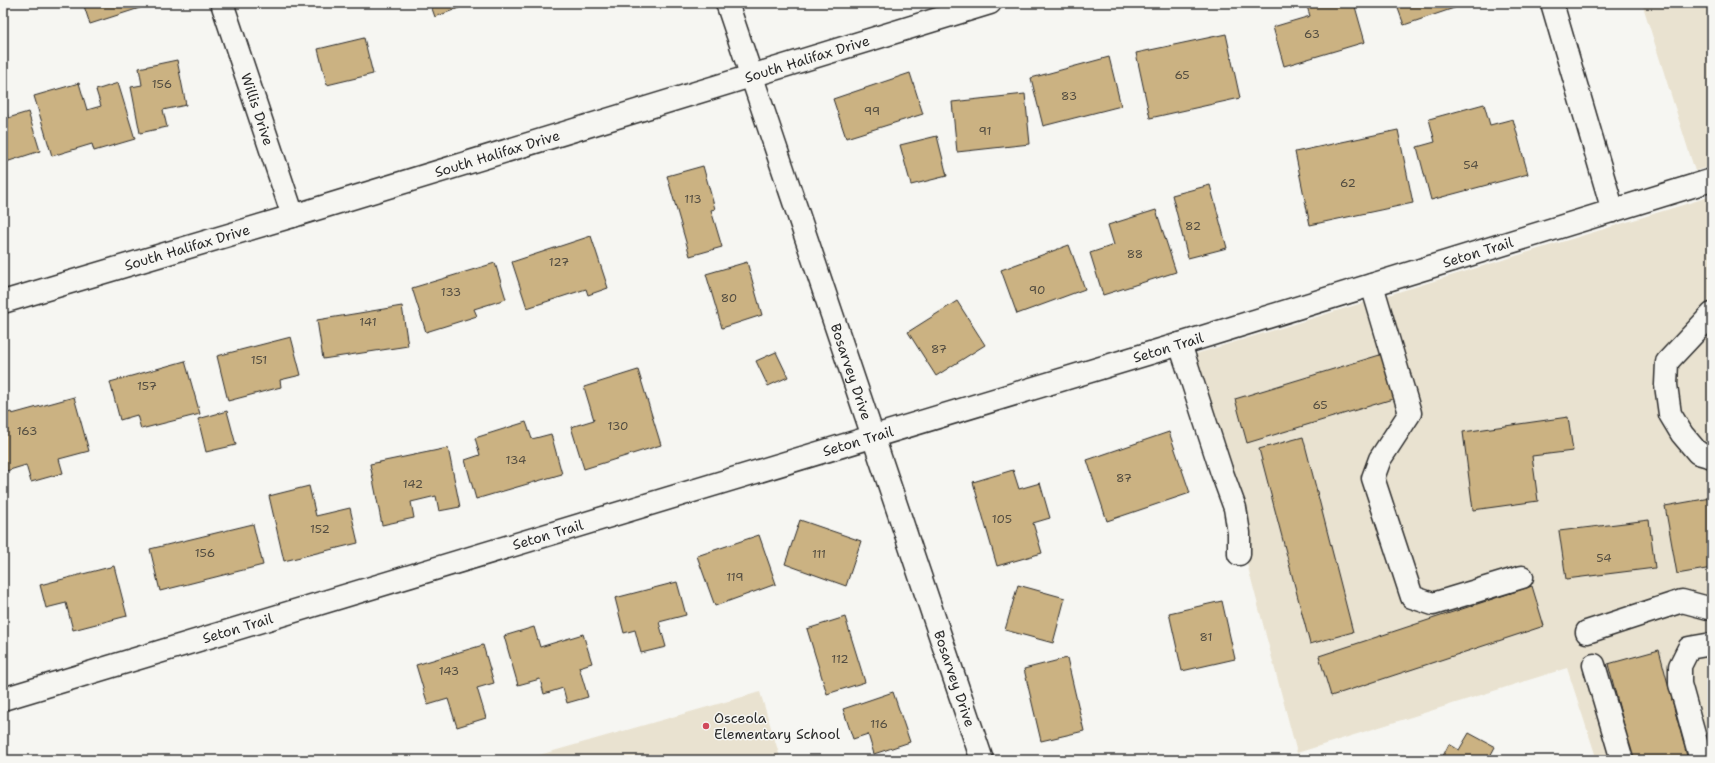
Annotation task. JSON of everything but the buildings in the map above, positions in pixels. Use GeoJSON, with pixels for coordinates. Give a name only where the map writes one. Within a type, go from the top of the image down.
{"type":"FeatureCollection","features":[{"type":"Feature","properties":{"kind":"street","name":"Willis Drive"},"geometry":{"type":"LineString","coordinates":[[222,3],[293,216]]}},
{"type":"Feature","properties":{"kind":"street","name":"Bosarvey Drive"},"geometry":{"type":"LineString","coordinates":[[727,3],[982,760]]}},
{"type":"Feature","properties":{"kind":"street","name":"South Halifax Drive"},"geometry":{"type":"LineString","coordinates":[[3,302],[293,216],[990,3]]}},
{"type":"Feature","properties":{"kind":"street"},"geometry":{"type":"LineString","coordinates":[[1552,3],[1613,211]]}},
{"type":"Feature","properties":{"kind":"street","name":"Seton Trail"},"geometry":{"type":"LineString","coordinates":[[3,699],[1180,344],[1712,180]]}},
{"type":"Feature","properties":{"kind":"street"},"geometry":{"type":"LineString","coordinates":[[1372,285],[1410,413],[1380,458],[1373,478],[1412,597],[1433,604],[1522,577]]}},
{"type":"Feature","properties":{"kind":"street"},"geometry":{"type":"LineString","coordinates":[[1712,314],[1667,362],[1666,385],[1670,414],[1682,434],[1698,452],[1712,457]]}},
{"type":"Feature","properties":{"kind":"street"},"geometry":{"type":"LineString","coordinates":[[1180,344],[1235,508],[1239,534],[1239,554]]}},
{"type":"Feature","properties":{"kind":"street"},"geometry":{"type":"LineString","coordinates":[[1587,632],[1682,600],[1712,609]]}},
{"type":"Feature","properties":{"kind":"street"},"geometry":{"type":"LineString","coordinates":[[1701,760],[1680,684],[1680,666],[1689,648],[1712,644]]}},
{"type":"Feature","properties":{"kind":"street"},"geometry":{"type":"LineString","coordinates":[[1594,665],[1622,760]]}},
{"type":"Feature","properties":{"kind":"shaded area"},"geometry":{"type":"Polygon","coordinates":[[[1642,3],[1712,3],[1712,166],[1695,171],[1642,3]]]}},
{"type":"Feature","properties":{"kind":"shaded area"},"geometry":{"type":"Polygon","coordinates":[[[1712,196],[1712,760],[1597,760],[1567,668],[1297,753],[1192,355],[1712,196]]]}},
{"type":"Feature","properties":{"kind":"shaded area","name":"Osceola Elementary School"},"geometry":{"type":"Polygon","coordinates":[[[760,692],[781,760],[522,760],[760,692]]]}},
{"type":"Feature","properties":{"kind":"place","name":"Osceola Elementary School"},"geometry":{"type":"Point","coordinates":[706,726]}}]}
